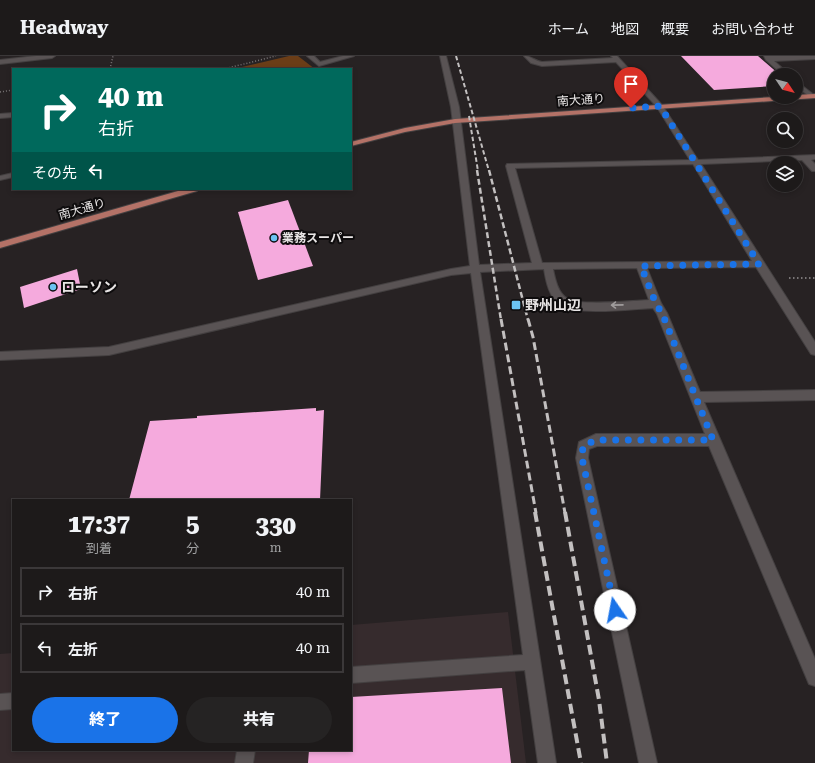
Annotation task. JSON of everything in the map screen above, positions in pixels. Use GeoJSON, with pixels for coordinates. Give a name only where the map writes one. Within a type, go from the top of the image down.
{"type":"FeatureCollection","features":[{"type":"Feature","properties":{"kind":"main road","name":"南大通り"},"geometry":{"type":"LineString","coordinates":[[352,144],[405,130],[456,121],[813,96]]}},
{"type":"Feature","properties":{"kind":"main road","name":"南大通り"},"geometry":{"type":"LineString","coordinates":[[0,245],[191,190]]}},
{"type":"Feature","properties":{"kind":"street"},"geometry":{"type":"LineString","coordinates":[[0,62],[52,56]]}},
{"type":"Feature","properties":{"kind":"street"},"geometry":{"type":"LineString","coordinates":[[310,56],[320,67],[351,56]]}},
{"type":"Feature","properties":{"kind":"street"},"geometry":{"type":"LineString","coordinates":[[443,56],[455,107],[475,269],[531,662],[547,763]]}},
{"type":"Feature","properties":{"kind":"street"},"geometry":{"type":"LineString","coordinates":[[527,56],[529,60],[534,63],[542,64],[616,58],[660,106],[697,162],[759,264],[811,337],[815,351]]}},
{"type":"Feature","properties":{"kind":"street"},"geometry":{"type":"LineString","coordinates":[[767,57],[815,57]]}},
{"type":"Feature","properties":{"kind":"street"},"geometry":{"type":"LineString","coordinates":[[767,57],[779,68]]}},
{"type":"Feature","properties":{"kind":"street"},"geometry":{"type":"LineString","coordinates":[[803,88],[813,96]]}},
{"type":"Feature","properties":{"kind":"street"},"geometry":{"type":"LineString","coordinates":[[0,116],[12,115]]}},
{"type":"Feature","properties":{"kind":"street"},"geometry":{"type":"LineString","coordinates":[[656,304],[578,305],[565,302],[559,297],[543,266],[510,166],[697,162],[815,157]]}},
{"type":"Feature","properties":{"kind":"street"},"geometry":{"type":"LineString","coordinates":[[805,158],[815,169]]}},
{"type":"Feature","properties":{"kind":"street"},"geometry":{"type":"LineString","coordinates":[[0,178],[12,175]]}},
{"type":"Feature","properties":{"kind":"street"},"geometry":{"type":"LineString","coordinates":[[0,356],[109,351],[451,272],[475,269],[543,266],[759,264]]}},
{"type":"Feature","properties":{"kind":"street"},"geometry":{"type":"LineString","coordinates":[[641,266],[656,304],[662,313],[713,440],[815,678]]}},
{"type":"Feature","properties":{"kind":"street"},"geometry":{"type":"LineString","coordinates":[[696,396],[815,395]]}},
{"type":"Feature","properties":{"kind":"street"},"geometry":{"type":"LineString","coordinates":[[648,763],[582,458],[583,446],[596,440],[713,440]]}},
{"type":"Feature","properties":{"kind":"street"},"geometry":{"type":"LineString","coordinates":[[352,675],[531,662]]}},
{"type":"Feature","properties":{"kind":"street"},"geometry":{"type":"LineString","coordinates":[[0,702],[12,701]]}},
{"type":"Feature","properties":{"kind":"street"},"geometry":{"type":"LineString","coordinates":[[244,763],[246,751]]}},
{"type":"Feature","properties":{"kind":"path"},"geometry":{"type":"LineString","coordinates":[[110,68],[113,56]]}},
{"type":"Feature","properties":{"kind":"path"},"geometry":{"type":"LineString","coordinates":[[228,68],[276,56]]}},
{"type":"Feature","properties":{"kind":"path"},"geometry":{"type":"LineString","coordinates":[[0,92],[12,90]]}},
{"type":"Feature","properties":{"kind":"path"},"geometry":{"type":"LineString","coordinates":[[789,278],[815,278]]}},
{"type":"Feature","properties":{"kind":"shaded area"},"geometry":{"type":"Polygon","coordinates":[[[289,56],[298,56],[314,68],[237,68],[289,56]]]}},
{"type":"Feature","properties":{"kind":"shaded area"},"geometry":{"type":"Polygon","coordinates":[[[508,612],[526,763],[0,763],[0,654],[12,653],[12,751],[352,751],[352,625],[508,612]]]}},
{"type":"Feature","properties":{"kind":"building"},"geometry":{"type":"Polygon","coordinates":[[[681,56],[758,56],[772,68],[767,68],[767,86],[714,90],[681,56]]]}},
{"type":"Feature","properties":{"kind":"building"},"geometry":{"type":"Polygon","coordinates":[[[288,200],[313,266],[258,280],[238,212],[288,200]]]}},
{"type":"Feature","properties":{"kind":"building"},"geometry":{"type":"Polygon","coordinates":[[[77,269],[81,289],[24,308],[20,287],[77,269]]]}},
{"type":"Feature","properties":{"kind":"building"},"geometry":{"type":"Polygon","coordinates":[[[316,408],[316,411],[324,410],[320,499],[129,499],[150,421],[197,418],[197,416],[316,408]]]}},
{"type":"Feature","properties":{"kind":"building"},"geometry":{"type":"Polygon","coordinates":[[[502,688],[511,763],[308,763],[309,751],[352,751],[352,697],[502,688]]]}},
{"type":"Feature","properties":{"kind":"railway"},"geometry":{"type":"LineString","coordinates":[[456,56],[489,171]]}},
{"type":"Feature","properties":{"kind":"railway"},"geometry":{"type":"LineString","coordinates":[[469,116],[478,171]]}},
{"type":"Feature","properties":{"kind":"railway"},"geometry":{"type":"LineString","coordinates":[[477,170],[501,320]]}},
{"type":"Feature","properties":{"kind":"railway"},"geometry":{"type":"LineString","coordinates":[[489,170],[528,320]]}},
{"type":"Feature","properties":{"kind":"railway"},"geometry":{"type":"LineString","coordinates":[[501,319],[536,513]]}},
{"type":"Feature","properties":{"kind":"railway"},"geometry":{"type":"LineString","coordinates":[[528,319],[533,337],[565,513]]}},
{"type":"Feature","properties":{"kind":"railway"},"geometry":{"type":"LineString","coordinates":[[535,512],[581,763]]}},
{"type":"Feature","properties":{"kind":"railway"},"geometry":{"type":"LineString","coordinates":[[565,512],[599,700],[607,763]]}},
{"type":"Feature","properties":{"kind":"place","name":"業務スーパー"},"geometry":{"type":"Point","coordinates":[274,238]}},
{"type":"Feature","properties":{"kind":"place","name":"ローソン"},"geometry":{"type":"Point","coordinates":[53,287]}},
{"type":"Feature","properties":{"kind":"place","name":"野州山辺"},"geometry":{"type":"Point","coordinates":[516,305]}},
{"type":"Feature","properties":{"kind":"route"},"geometry":{"type":"LineString","coordinates":[[615,610],[582,458],[583,446],[596,440],[713,440],[662,313],[656,304],[641,266],[759,264],[697,162],[660,106],[631,108]]}}]}
